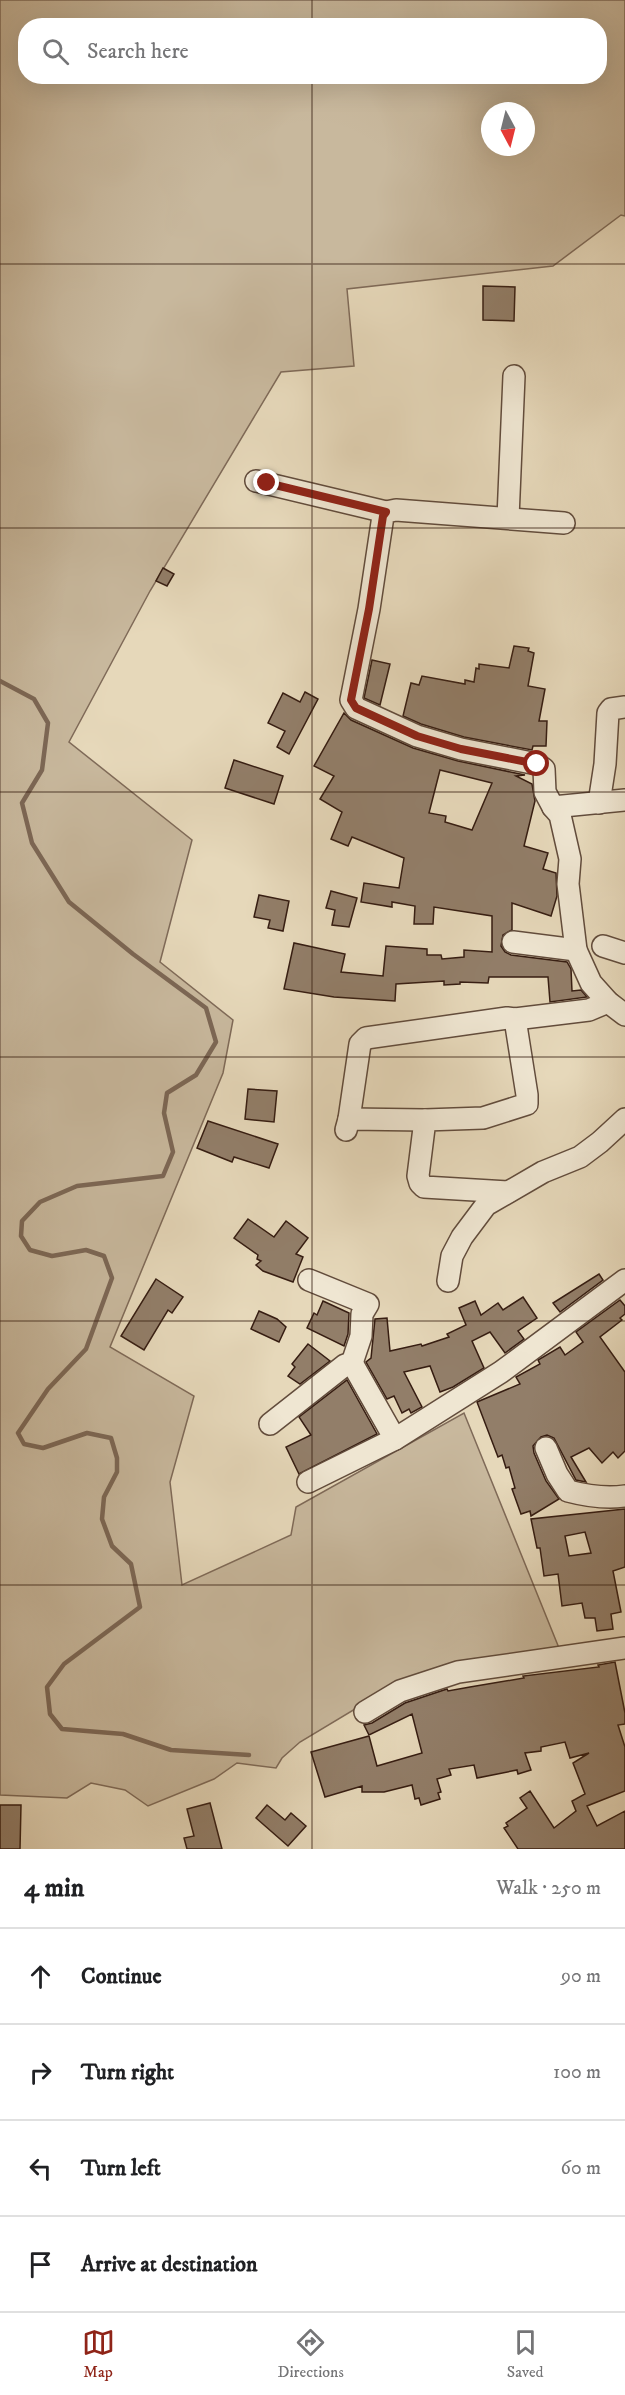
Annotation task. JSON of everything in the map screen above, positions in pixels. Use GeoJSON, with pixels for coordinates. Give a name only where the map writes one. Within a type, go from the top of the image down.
{"type":"FeatureCollection","features":[{"type":"Feature","properties":{"kind":"street"},"geometry":{"type":"LineString","coordinates":[[508,518],[514,376]]}},
{"type":"Feature","properties":{"kind":"street"},"geometry":{"type":"LineString","coordinates":[[256,481],[386,512],[396,510],[564,523]]}},
{"type":"Feature","properties":{"kind":"street"},"geometry":{"type":"LineString","coordinates":[[386,512],[383,516],[369,609],[351,700],[356,708],[417,736],[461,749],[537,764],[544,769],[545,792],[553,807],[560,814],[570,859],[568,884],[576,950],[591,983],[608,1002],[625,1014]]}},
{"type":"Feature","properties":{"kind":"street"},"geometry":{"type":"LineString","coordinates":[[599,803],[608,714],[611,709],[625,707]]}},
{"type":"Feature","properties":{"kind":"street"},"geometry":{"type":"LineString","coordinates":[[553,807],[571,803],[625,800]]}},
{"type":"Feature","properties":{"kind":"street"},"geometry":{"type":"LineString","coordinates":[[513,942],[576,950]]}},
{"type":"Feature","properties":{"kind":"street"},"geometry":{"type":"LineString","coordinates":[[603,946],[625,953]]}},
{"type":"Feature","properties":{"kind":"street"},"geometry":{"type":"LineString","coordinates":[[515,1019],[527,1104],[483,1118],[348,1125],[362,1041],[366,1038],[507,1018],[589,1010],[608,1002]]}},
{"type":"Feature","properties":{"kind":"street"},"geometry":{"type":"LineString","coordinates":[[448,1281],[452,1256],[462,1237],[486,1205],[543,1173],[580,1157],[600,1143],[625,1119]]}},
{"type":"Feature","properties":{"kind":"street"},"geometry":{"type":"LineString","coordinates":[[425,1120],[418,1176],[424,1187],[508,1192]]}},
{"type":"Feature","properties":{"kind":"street"},"geometry":{"type":"LineString","coordinates":[[270,1424],[345,1365],[352,1362],[361,1336],[362,1314],[368,1304],[309,1280]]}},
{"type":"Feature","properties":{"kind":"street"},"geometry":{"type":"LineString","coordinates":[[308,1482],[395,1439],[501,1372],[624,1285]]}},
{"type":"Feature","properties":{"kind":"street"},"geometry":{"type":"LineString","coordinates":[[352,1362],[395,1439]]}},
{"type":"Feature","properties":{"kind":"street"},"geometry":{"type":"LineString","coordinates":[[546,1448],[557,1474],[568,1491],[589,1497],[625,1496]]}},
{"type":"Feature","properties":{"kind":"street"},"geometry":{"type":"LineString","coordinates":[[365,1712],[400,1691],[458,1672],[512,1663],[600,1654],[625,1648]]}},
{"type":"Feature","properties":{"kind":"shaded area"},"geometry":{"type":"Polygon","coordinates":[[[0,0],[625,0],[625,216],[621,215],[553,266],[347,289],[354,366],[281,372],[150,591],[69,742],[192,840],[160,962],[233,1020],[223,1073],[110,1347],[194,1396],[170,1482],[182,1585],[291,1535],[296,1507],[464,1413],[561,1653],[375,1697],[300,1742],[282,1758],[276,1768],[237,1763],[214,1779],[148,1806],[125,1790],[91,1783],[67,1798],[0,1795],[0,0]]]}},
{"type":"Feature","properties":{"kind":"building"},"geometry":{"type":"Polygon","coordinates":[[[483,286],[515,287],[514,321],[483,320],[483,286]]]}},
{"type":"Feature","properties":{"kind":"building"},"geometry":{"type":"Polygon","coordinates":[[[163,568],[174,574],[167,586],[156,581],[163,568]]]}},
{"type":"Feature","properties":{"kind":"building"},"geometry":{"type":"Polygon","coordinates":[[[514,646],[529,648],[528,651],[534,653],[528,686],[545,689],[539,721],[547,721],[546,746],[533,746],[532,750],[464,737],[403,716],[411,683],[419,685],[422,676],[465,684],[465,680],[474,682],[476,668],[479,669],[479,664],[509,668],[514,646]]]}},
{"type":"Feature","properties":{"kind":"building"},"geometry":{"type":"Polygon","coordinates":[[[372,660],[390,664],[380,705],[364,698],[372,660]]]}},
{"type":"Feature","properties":{"kind":"building"},"geometry":{"type":"Polygon","coordinates":[[[305,692],[318,699],[289,754],[277,747],[285,731],[268,723],[283,693],[300,702],[305,692]]]}},
{"type":"Feature","properties":{"kind":"building"},"geometry":{"type":"Polygon","coordinates":[[[344,713],[351,720],[413,748],[458,761],[525,775],[516,776],[532,784],[535,801],[524,846],[548,853],[543,869],[556,873],[557,896],[551,916],[512,903],[512,930],[503,935],[501,946],[511,955],[567,962],[571,969],[572,991],[581,990],[587,997],[550,1002],[548,977],[489,977],[488,983],[460,982],[460,984],[444,985],[444,981],[396,984],[395,1001],[334,997],[284,989],[294,943],[345,954],[341,972],[383,976],[386,946],[427,949],[427,955],[441,955],[442,959],[464,957],[464,950],[492,952],[492,916],[434,907],[433,924],[414,924],[415,906],[392,902],[392,907],[361,902],[364,883],[399,888],[404,858],[352,837],[348,846],[331,839],[342,812],[320,799],[334,776],[314,766],[344,713]],[[440,770],[429,813],[446,816],[445,822],[472,830],[492,783],[440,770]]]}},
{"type":"Feature","properties":{"kind":"building"},"geometry":{"type":"Polygon","coordinates":[[[234,760],[283,776],[274,804],[225,788],[234,760]]]}},
{"type":"Feature","properties":{"kind":"building"},"geometry":{"type":"Polygon","coordinates":[[[331,891],[357,898],[349,927],[332,925],[335,910],[326,908],[331,891]]]}},
{"type":"Feature","properties":{"kind":"building"},"geometry":{"type":"Polygon","coordinates":[[[259,895],[289,901],[283,931],[268,928],[270,920],[254,917],[259,895]]]}},
{"type":"Feature","properties":{"kind":"building"},"geometry":{"type":"Polygon","coordinates":[[[248,1089],[277,1091],[274,1122],[245,1119],[248,1089]]]}},
{"type":"Feature","properties":{"kind":"building"},"geometry":{"type":"Polygon","coordinates":[[[208,1121],[278,1144],[269,1168],[234,1157],[232,1162],[197,1148],[208,1121]]]}},
{"type":"Feature","properties":{"kind":"building"},"geometry":{"type":"Polygon","coordinates":[[[248,1219],[274,1237],[286,1221],[308,1238],[296,1254],[303,1257],[293,1282],[263,1271],[256,1265],[261,1261],[257,1259],[258,1255],[234,1238],[248,1219]]]}},
{"type":"Feature","properties":{"kind":"building"},"geometry":{"type":"Polygon","coordinates":[[[599,1274],[603,1280],[560,1312],[553,1303],[599,1274]]]}},
{"type":"Feature","properties":{"kind":"building"},"geometry":{"type":"Polygon","coordinates":[[[156,1279],[183,1297],[172,1313],[168,1310],[144,1350],[121,1336],[156,1279]]]}},
{"type":"Feature","properties":{"kind":"building"},"geometry":{"type":"Polygon","coordinates":[[[523,1297],[537,1318],[518,1331],[524,1339],[505,1353],[490,1332],[472,1341],[484,1368],[453,1387],[440,1392],[430,1366],[404,1372],[422,1407],[411,1413],[409,1409],[402,1413],[394,1396],[387,1399],[366,1362],[371,1358],[375,1319],[387,1318],[390,1351],[421,1344],[422,1346],[449,1337],[447,1334],[466,1325],[459,1308],[475,1301],[481,1315],[498,1303],[503,1310],[523,1297]]]}},
{"type":"Feature","properties":{"kind":"building"},"geometry":{"type":"Polygon","coordinates":[[[620,1300],[625,1306],[625,1314],[620,1318],[622,1320],[600,1337],[625,1372],[625,1451],[618,1458],[613,1452],[602,1463],[589,1448],[571,1457],[586,1482],[576,1480],[554,1438],[547,1435],[541,1437],[533,1446],[534,1453],[546,1481],[559,1499],[531,1516],[530,1511],[521,1514],[512,1489],[515,1488],[509,1467],[506,1468],[502,1455],[498,1457],[477,1402],[520,1384],[516,1377],[540,1364],[538,1360],[560,1347],[565,1355],[583,1342],[576,1332],[620,1300]]]}},
{"type":"Feature","properties":{"kind":"building"},"geometry":{"type":"Polygon","coordinates":[[[323,1301],[349,1313],[348,1334],[344,1346],[307,1328],[314,1313],[317,1315],[323,1301]]]}},
{"type":"Feature","properties":{"kind":"building"},"geometry":{"type":"Polygon","coordinates":[[[259,1311],[277,1319],[286,1327],[279,1342],[251,1329],[259,1311]]]}},
{"type":"Feature","properties":{"kind":"building"},"geometry":{"type":"Polygon","coordinates":[[[308,1344],[330,1361],[300,1384],[288,1376],[295,1367],[292,1364],[308,1344]]]}},
{"type":"Feature","properties":{"kind":"building"},"geometry":{"type":"Polygon","coordinates":[[[347,1380],[377,1434],[299,1474],[286,1447],[311,1435],[299,1417],[347,1380]]]}},
{"type":"Feature","properties":{"kind":"building"},"geometry":{"type":"Polygon","coordinates":[[[625,1509],[625,1567],[613,1571],[621,1612],[611,1614],[613,1629],[597,1631],[595,1618],[585,1618],[582,1603],[562,1606],[558,1574],[544,1576],[540,1548],[537,1548],[531,1519],[625,1509]],[[585,1532],[565,1536],[569,1556],[591,1553],[585,1532]]]}},
{"type":"Feature","properties":{"kind":"building"},"geometry":{"type":"Polygon","coordinates":[[[615,1662],[625,1713],[625,1724],[618,1725],[625,1747],[625,1791],[587,1806],[597,1826],[625,1811],[625,1849],[518,1849],[504,1828],[508,1826],[506,1823],[527,1808],[520,1798],[530,1791],[554,1828],[576,1811],[572,1801],[585,1794],[573,1763],[589,1753],[570,1758],[565,1742],[541,1747],[541,1751],[525,1753],[531,1770],[518,1774],[517,1770],[477,1778],[474,1765],[449,1769],[451,1775],[437,1779],[441,1792],[438,1793],[440,1799],[421,1805],[419,1798],[415,1799],[412,1785],[384,1792],[362,1792],[362,1786],[325,1797],[311,1752],[369,1736],[377,1766],[422,1753],[412,1714],[369,1735],[364,1725],[372,1723],[405,1703],[447,1689],[448,1691],[524,1678],[523,1676],[599,1667],[598,1665],[615,1662]]]}},
{"type":"Feature","properties":{"kind":"building"},"geometry":{"type":"Polygon","coordinates":[[[210,1803],[222,1849],[187,1849],[184,1838],[194,1836],[187,1809],[210,1803]]]}},
{"type":"Feature","properties":{"kind":"building"},"geometry":{"type":"Polygon","coordinates":[[[0,1805],[21,1805],[20,1849],[0,1849],[0,1805]]]}},
{"type":"Feature","properties":{"kind":"building"},"geometry":{"type":"Polygon","coordinates":[[[267,1805],[285,1820],[291,1813],[306,1826],[288,1846],[256,1818],[267,1805]]]}},
{"type":"Feature","properties":{"kind":"waterway"},"geometry":{"type":"LineString","coordinates":[[0,681],[34,699],[48,723],[42,770],[22,803],[32,843],[69,902],[133,954],[206,1008],[216,1042],[196,1075],[167,1093],[164,1113],[173,1152],[163,1176],[77,1186],[40,1202],[22,1221],[21,1236],[30,1250],[52,1256],[86,1250],[104,1256],[112,1278],[86,1349],[48,1389],[18,1433],[24,1444],[43,1448],[87,1433],[111,1438],[117,1458],[117,1472],[104,1497],[102,1519],[112,1546],[131,1564],[140,1607],[64,1664],[47,1687],[50,1714],[62,1729],[123,1734],[171,1750],[249,1755]]}},
{"type":"Feature","properties":{"kind":"route"},"geometry":{"type":"LineString","coordinates":[[267,483],[358,503],[386,512],[383,516],[369,609],[351,700],[356,708],[417,736],[461,749],[537,764]]}}]}
